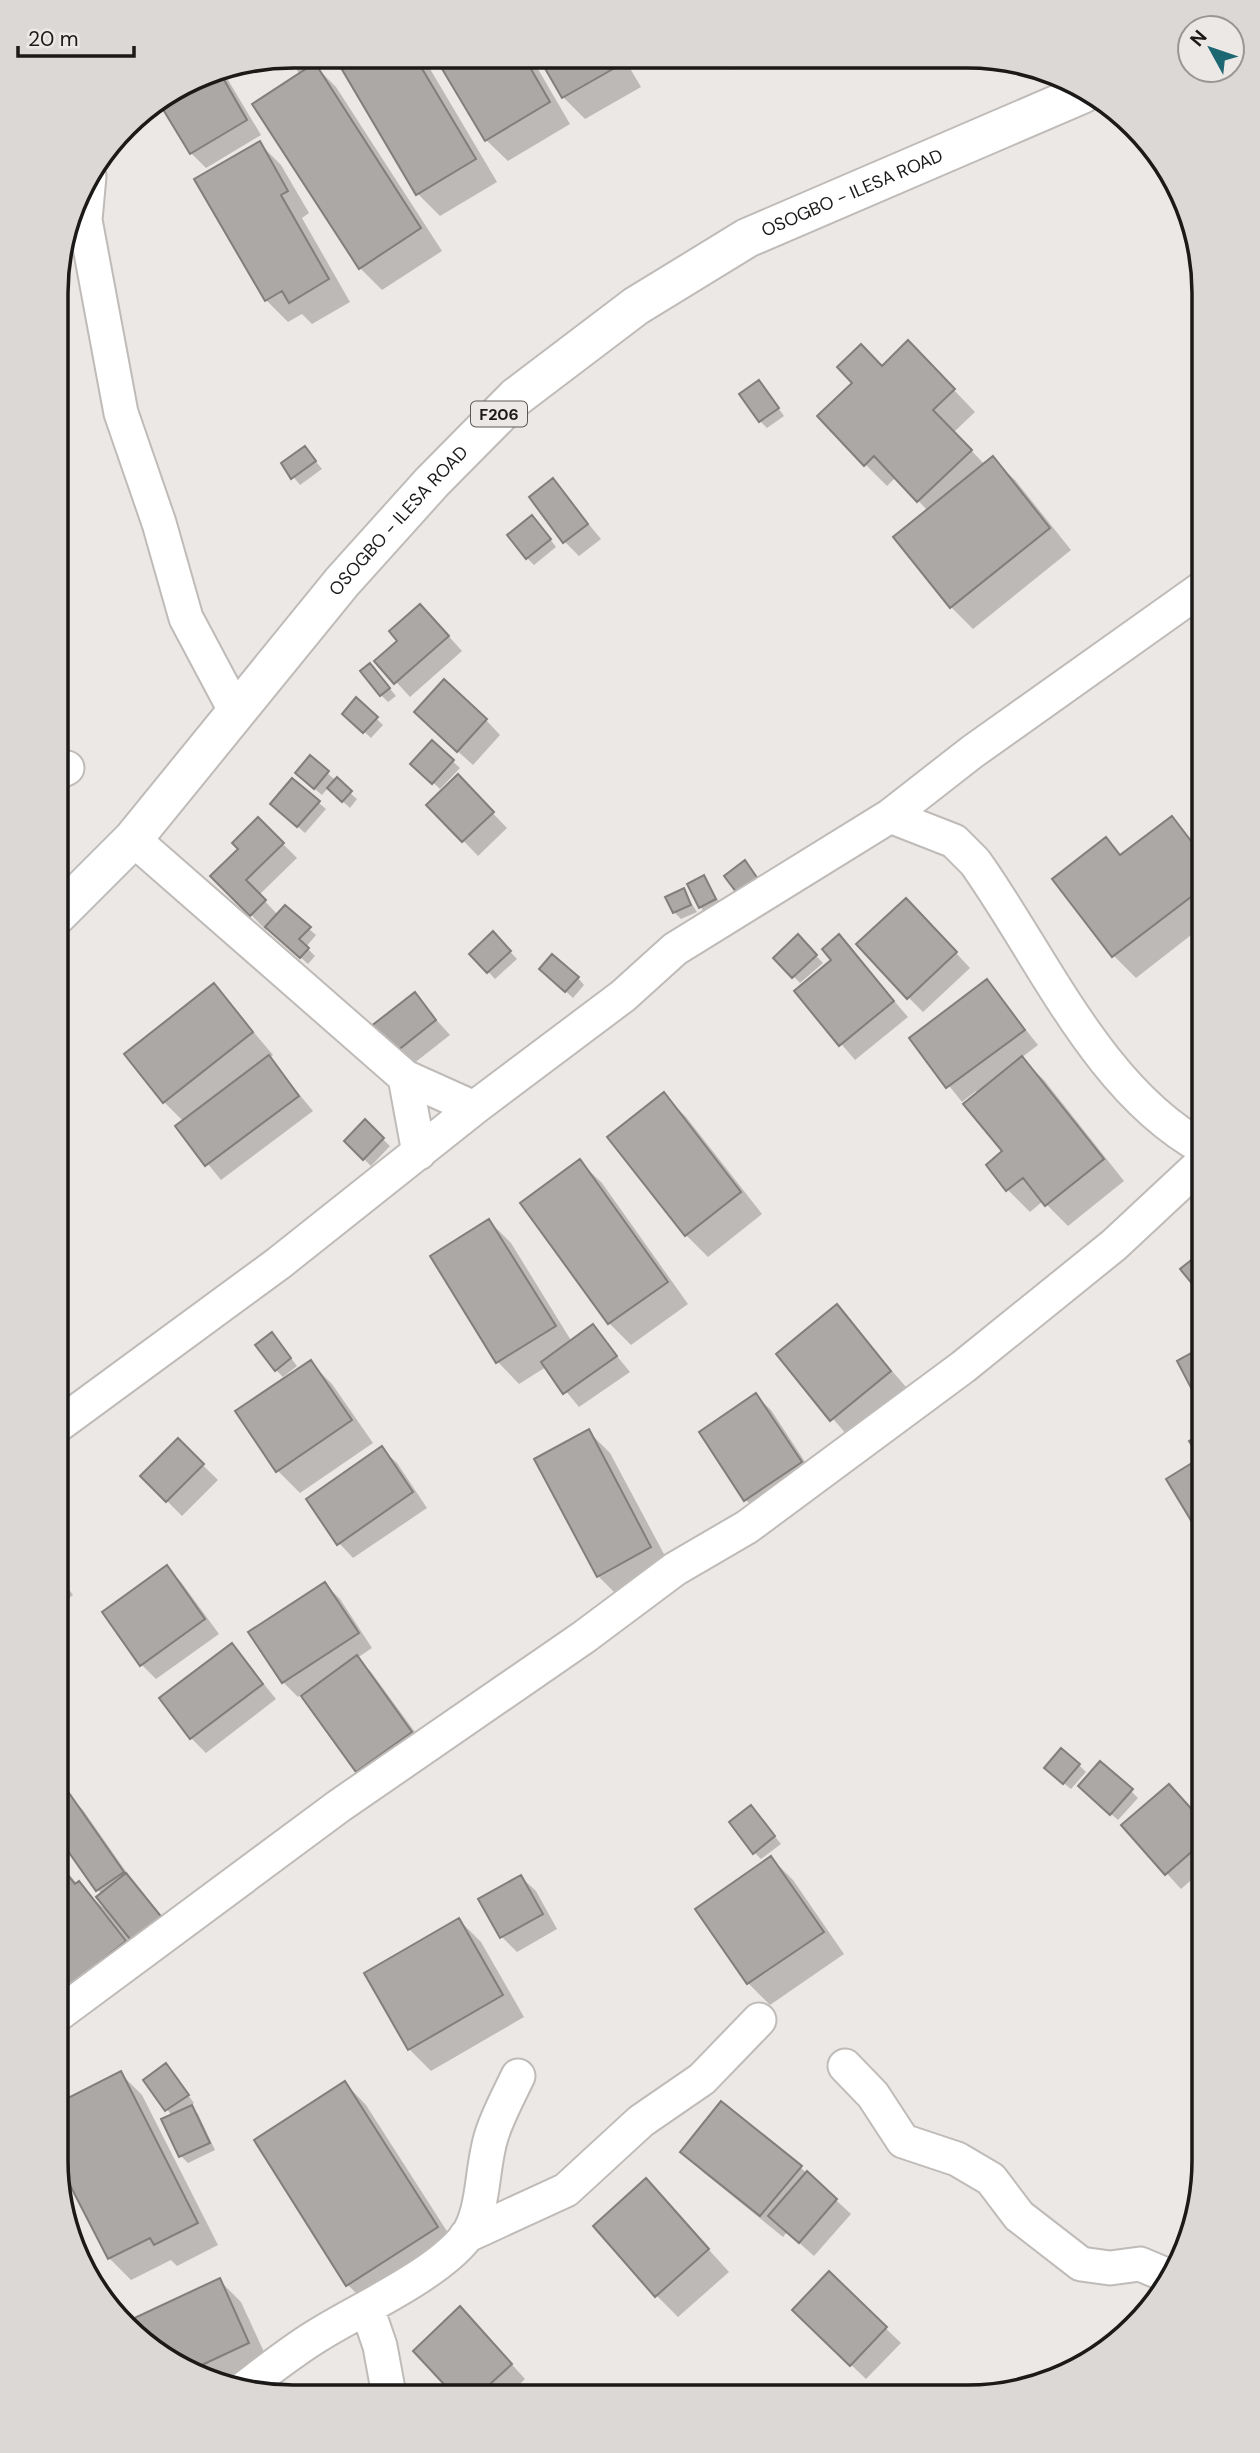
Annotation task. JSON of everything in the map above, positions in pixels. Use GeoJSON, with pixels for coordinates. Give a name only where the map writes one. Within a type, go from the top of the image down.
{"type":"FeatureCollection","features":[{"type":"Feature","properties":{"kind":"main road","name":"OSOGBO - ILESA ROAD"},"geometry":{"type":"LineString","coordinates":[[69,903],[133,839],[342,582],[442,472],[516,397],[636,306],[747,239],[1076,97]]}},
{"type":"Feature","properties":{"kind":"street"},"geometry":{"type":"LineString","coordinates":[[86,204],[85,220],[121,413],[159,523],[186,618],[236,712]]}},
{"type":"Feature","properties":{"kind":"street"},"geometry":{"type":"LineString","coordinates":[[68,1418],[279,1263],[474,1108],[623,996],[676,948],[890,816],[972,752],[1192,596]]}},
{"type":"Feature","properties":{"kind":"street"},"geometry":{"type":"LineString","coordinates":[[890,816],[954,841],[975,862],[1073,1015],[1108,1061],[1147,1105],[1192,1141]]}},
{"type":"Feature","properties":{"kind":"street"},"geometry":{"type":"LineString","coordinates":[[133,839],[405,1077],[474,1108]]}},
{"type":"Feature","properties":{"kind":"street"},"geometry":{"type":"LineString","coordinates":[[405,1077],[419,1153]]}},
{"type":"Feature","properties":{"kind":"street"},"geometry":{"type":"LineString","coordinates":[[68,2007],[339,1806],[584,1637],[675,1569],[747,1527],[963,1367],[1114,1245],[1192,1173]]}},
{"type":"Feature","properties":{"kind":"street"},"geometry":{"type":"LineString","coordinates":[[254,2381],[318,2334],[367,2308],[436,2263],[466,2236],[566,2190],[641,2121],[702,2079],[759,2020]]}},
{"type":"Feature","properties":{"kind":"street"},"geometry":{"type":"LineString","coordinates":[[845,2066],[873,2095],[903,2141],[957,2158],[991,2179],[1019,2216],[1081,2264],[1110,2268],[1140,2264],[1161,2273]]}},
{"type":"Feature","properties":{"kind":"street"},"geometry":{"type":"LineString","coordinates":[[466,2236],[480,2209],[482,2171],[492,2133],[518,2076]]}},
{"type":"Feature","properties":{"kind":"street"},"geometry":{"type":"LineString","coordinates":[[367,2308],[380,2346],[388,2385]]}},
{"type":"Feature","properties":{"kind":"building"},"geometry":{"type":"Polygon","coordinates":[[[307,68],[318,68],[421,228],[359,269],[252,104],[307,68]]]}},
{"type":"Feature","properties":{"kind":"building"},"geometry":{"type":"Polygon","coordinates":[[[341,68],[422,68],[476,159],[416,195],[341,68]]]}},
{"type":"Feature","properties":{"kind":"building"},"geometry":{"type":"Polygon","coordinates":[[[442,68],[530,68],[550,102],[485,141],[442,68]]]}},
{"type":"Feature","properties":{"kind":"building"},"geometry":{"type":"Polygon","coordinates":[[[545,68],[615,68],[562,98],[545,68]]]}},
{"type":"Feature","properties":{"kind":"building"},"geometry":{"type":"Polygon","coordinates":[[[224,79],[247,120],[190,154],[163,110],[194,91],[224,79]]]}},
{"type":"Feature","properties":{"kind":"building"},"geometry":{"type":"Polygon","coordinates":[[[260,141],[288,191],[281,195],[329,279],[289,303],[282,291],[265,301],[194,179],[260,141]]]}},
{"type":"Feature","properties":{"kind":"building"},"geometry":{"type":"Polygon","coordinates":[[[908,340],[955,389],[933,410],[972,450],[917,502],[874,456],[864,466],[817,416],[852,383],[837,367],[861,344],[882,366],[908,340]]]}},
{"type":"Feature","properties":{"kind":"building"},"geometry":{"type":"Polygon","coordinates":[[[759,380],[779,408],[759,422],[739,394],[759,380]]]}},
{"type":"Feature","properties":{"kind":"building"},"geometry":{"type":"Polygon","coordinates":[[[305,446],[316,461],[291,479],[281,463],[305,446]]]}},
{"type":"Feature","properties":{"kind":"building"},"geometry":{"type":"Polygon","coordinates":[[[993,456],[1050,528],[950,608],[893,537],[993,456]]]}},
{"type":"Feature","properties":{"kind":"building"},"geometry":{"type":"Polygon","coordinates":[[[553,478],[588,524],[563,543],[529,497],[553,478]]]}},
{"type":"Feature","properties":{"kind":"building"},"geometry":{"type":"Polygon","coordinates":[[[532,515],[551,539],[526,559],[507,535],[532,515]]]}},
{"type":"Feature","properties":{"kind":"building"},"geometry":{"type":"Polygon","coordinates":[[[420,604],[449,636],[394,684],[374,661],[397,641],[389,631],[420,604]]]}},
{"type":"Feature","properties":{"kind":"building"},"geometry":{"type":"Polygon","coordinates":[[[370,663],[390,688],[380,696],[360,671],[370,663]]]}},
{"type":"Feature","properties":{"kind":"building"},"geometry":{"type":"Polygon","coordinates":[[[444,679],[487,719],[457,752],[414,712],[444,679]]]}},
{"type":"Feature","properties":{"kind":"building"},"geometry":{"type":"Polygon","coordinates":[[[356,697],[378,717],[363,733],[342,714],[356,697]]]}},
{"type":"Feature","properties":{"kind":"building"},"geometry":{"type":"Polygon","coordinates":[[[432,740],[454,760],[432,784],[410,764],[432,740]]]}},
{"type":"Feature","properties":{"kind":"building"},"geometry":{"type":"Polygon","coordinates":[[[310,755],[329,771],[314,789],[295,773],[310,755]]]}},
{"type":"Feature","properties":{"kind":"building"},"geometry":{"type":"Polygon","coordinates":[[[458,774],[494,812],[462,842],[426,805],[458,774]]]}},
{"type":"Feature","properties":{"kind":"building"},"geometry":{"type":"Polygon","coordinates":[[[337,777],[352,791],[342,802],[327,788],[337,777]]]}},
{"type":"Feature","properties":{"kind":"building"},"geometry":{"type":"Polygon","coordinates":[[[292,778],[320,801],[297,827],[270,804],[292,778]]]}},
{"type":"Feature","properties":{"kind":"building"},"geometry":{"type":"Polygon","coordinates":[[[1172,816],[1192,842],[1192,896],[1112,957],[1052,879],[1106,837],[1120,855],[1172,816]]]}},
{"type":"Feature","properties":{"kind":"building"},"geometry":{"type":"Polygon","coordinates":[[[258,817],[284,843],[246,880],[266,900],[250,916],[210,876],[238,849],[232,843],[258,817]]]}},
{"type":"Feature","properties":{"kind":"building"},"geometry":{"type":"Polygon","coordinates":[[[745,860],[760,882],[740,897],[724,876],[745,860]]]}},
{"type":"Feature","properties":{"kind":"building"},"geometry":{"type":"Polygon","coordinates":[[[704,875],[716,899],[699,908],[687,884],[704,875]]]}},
{"type":"Feature","properties":{"kind":"building"},"geometry":{"type":"Polygon","coordinates":[[[684,888],[691,905],[673,913],[665,897],[684,888]]]}},
{"type":"Feature","properties":{"kind":"building"},"geometry":{"type":"Polygon","coordinates":[[[906,898],[957,952],[907,999],[856,944],[906,898]]]}},
{"type":"Feature","properties":{"kind":"building"},"geometry":{"type":"Polygon","coordinates":[[[285,905],[311,927],[299,939],[309,948],[300,958],[265,927],[285,905]]]}},
{"type":"Feature","properties":{"kind":"building"},"geometry":{"type":"Polygon","coordinates":[[[493,931],[511,951],[487,973],[469,954],[493,931]]]}},
{"type":"Feature","properties":{"kind":"building"},"geometry":{"type":"Polygon","coordinates":[[[798,934],[817,955],[792,978],[773,958],[798,934]]]}},
{"type":"Feature","properties":{"kind":"building"},"geometry":{"type":"Polygon","coordinates":[[[839,934],[894,1001],[839,1046],[794,991],[831,960],[822,949],[839,934]]]}},
{"type":"Feature","properties":{"kind":"building"},"geometry":{"type":"Polygon","coordinates":[[[552,954],[579,977],[565,992],[539,969],[552,954]]]}},
{"type":"Feature","properties":{"kind":"building"},"geometry":{"type":"Polygon","coordinates":[[[987,979],[1025,1030],[946,1088],[909,1038],[987,979]]]}},
{"type":"Feature","properties":{"kind":"building"},"geometry":{"type":"Polygon","coordinates":[[[214,983],[253,1032],[163,1103],[124,1054],[214,983]]]}},
{"type":"Feature","properties":{"kind":"building"},"geometry":{"type":"Polygon","coordinates":[[[415,992],[436,1020],[392,1055],[370,1027],[415,992]]]}},
{"type":"Feature","properties":{"kind":"building"},"geometry":{"type":"Polygon","coordinates":[[[269,1055],[299,1096],[205,1166],[175,1126],[269,1055]]]}},
{"type":"Feature","properties":{"kind":"building"},"geometry":{"type":"Polygon","coordinates":[[[1022,1056],[1104,1159],[1045,1206],[1023,1178],[1006,1191],[986,1165],[1002,1151],[963,1104],[1022,1056]]]}},
{"type":"Feature","properties":{"kind":"building"},"geometry":{"type":"Polygon","coordinates":[[[664,1092],[741,1192],[685,1236],[607,1137],[664,1092]]]}},
{"type":"Feature","properties":{"kind":"building"},"geometry":{"type":"Polygon","coordinates":[[[365,1119],[384,1138],[363,1160],[344,1141],[365,1119]]]}},
{"type":"Feature","properties":{"kind":"building"},"geometry":{"type":"Polygon","coordinates":[[[580,1159],[668,1282],[608,1324],[520,1203],[580,1159]]]}},
{"type":"Feature","properties":{"kind":"building"},"geometry":{"type":"Polygon","coordinates":[[[489,1219],[556,1326],[496,1363],[430,1256],[489,1219]]]}},
{"type":"Feature","properties":{"kind":"building"},"geometry":{"type":"Polygon","coordinates":[[[1191,1260],[1191,1283],[1180,1269],[1191,1260]]]}},
{"type":"Feature","properties":{"kind":"building"},"geometry":{"type":"Polygon","coordinates":[[[837,1304],[891,1371],[830,1421],[776,1354],[837,1304]]]}},
{"type":"Feature","properties":{"kind":"building"},"geometry":{"type":"Polygon","coordinates":[[[593,1324],[617,1356],[563,1394],[541,1362],[593,1324]]]}},
{"type":"Feature","properties":{"kind":"building"},"geometry":{"type":"Polygon","coordinates":[[[272,1332],[291,1358],[275,1371],[255,1345],[272,1332]]]}},
{"type":"Feature","properties":{"kind":"building"},"geometry":{"type":"Polygon","coordinates":[[[1191,1353],[1191,1389],[1177,1361],[1191,1353]]]}},
{"type":"Feature","properties":{"kind":"building"},"geometry":{"type":"Polygon","coordinates":[[[311,1360],[352,1420],[276,1472],[235,1411],[311,1360]]]}},
{"type":"Feature","properties":{"kind":"building"},"geometry":{"type":"Polygon","coordinates":[[[756,1393],[802,1462],[744,1501],[699,1432],[756,1393]]]}},
{"type":"Feature","properties":{"kind":"building"},"geometry":{"type":"Polygon","coordinates":[[[589,1429],[651,1547],[597,1577],[534,1459],[589,1429]]]}},
{"type":"Feature","properties":{"kind":"building"},"geometry":{"type":"Polygon","coordinates":[[[178,1438],[204,1464],[166,1502],[140,1476],[178,1438]]]}},
{"type":"Feature","properties":{"kind":"building"},"geometry":{"type":"Polygon","coordinates":[[[382,1446],[413,1492],[337,1545],[306,1499],[382,1446]]]}},
{"type":"Feature","properties":{"kind":"building"},"geometry":{"type":"Polygon","coordinates":[[[1191,1463],[1191,1521],[1166,1479],[1191,1463]]]}},
{"type":"Feature","properties":{"kind":"building"},"geometry":{"type":"Polygon","coordinates":[[[167,1565],[205,1619],[140,1666],[102,1612],[167,1565]]]}},
{"type":"Feature","properties":{"kind":"building"},"geometry":{"type":"Polygon","coordinates":[[[325,1582],[359,1633],[282,1683],[248,1632],[325,1582]]]}},
{"type":"Feature","properties":{"kind":"building"},"geometry":{"type":"Polygon","coordinates":[[[232,1643],[263,1684],[190,1739],[159,1698],[232,1643]]]}},
{"type":"Feature","properties":{"kind":"building"},"geometry":{"type":"Polygon","coordinates":[[[357,1655],[412,1732],[356,1772],[301,1696],[357,1655]]]}},
{"type":"Feature","properties":{"kind":"building"},"geometry":{"type":"Polygon","coordinates":[[[1061,1748],[1080,1764],[1063,1784],[1044,1768],[1061,1748]]]}},
{"type":"Feature","properties":{"kind":"building"},"geometry":{"type":"Polygon","coordinates":[[[1100,1761],[1133,1789],[1110,1815],[1078,1786],[1100,1761]]]}},
{"type":"Feature","properties":{"kind":"building"},"geometry":{"type":"Polygon","coordinates":[[[1169,1784],[1191,1809],[1191,1852],[1165,1875],[1121,1825],[1169,1784]]]}},
{"type":"Feature","properties":{"kind":"building"},"geometry":{"type":"Polygon","coordinates":[[[68,1794],[124,1872],[96,1891],[68,1851],[68,1794]]]}},
{"type":"Feature","properties":{"kind":"building"},"geometry":{"type":"Polygon","coordinates":[[[751,1805],[775,1836],[753,1854],[729,1822],[751,1805]]]}},
{"type":"Feature","properties":{"kind":"building"},"geometry":{"type":"Polygon","coordinates":[[[771,1856],[824,1932],[747,1984],[695,1909],[771,1856]]]}},
{"type":"Feature","properties":{"kind":"building"},"geometry":{"type":"Polygon","coordinates":[[[126,1873],[164,1920],[134,1944],[96,1897],[126,1873]]]}},
{"type":"Feature","properties":{"kind":"building"},"geometry":{"type":"Polygon","coordinates":[[[521,1875],[543,1914],[500,1938],[478,1899],[521,1875]]]}},
{"type":"Feature","properties":{"kind":"building"},"geometry":{"type":"Polygon","coordinates":[[[68,1876],[75,1884],[79,1881],[126,1941],[68,1987],[68,1876]]]}},
{"type":"Feature","properties":{"kind":"building"},"geometry":{"type":"Polygon","coordinates":[[[459,1918],[503,1995],[408,2050],[364,1973],[459,1918]]]}},
{"type":"Feature","properties":{"kind":"building"},"geometry":{"type":"Polygon","coordinates":[[[166,2063],[189,2095],[165,2111],[143,2080],[166,2063]]]}},
{"type":"Feature","properties":{"kind":"building"},"geometry":{"type":"Polygon","coordinates":[[[121,2071],[198,2223],[154,2245],[150,2238],[108,2259],[70,2185],[68,2098],[121,2071]]]}},
{"type":"Feature","properties":{"kind":"building"},"geometry":{"type":"Polygon","coordinates":[[[345,2081],[438,2227],[346,2286],[254,2140],[345,2081]]]}},
{"type":"Feature","properties":{"kind":"building"},"geometry":{"type":"Polygon","coordinates":[[[721,2101],[802,2166],[760,2216],[680,2152],[721,2101]]]}},
{"type":"Feature","properties":{"kind":"building"},"geometry":{"type":"Polygon","coordinates":[[[192,2105],[210,2143],[179,2157],[161,2119],[192,2105]]]}},
{"type":"Feature","properties":{"kind":"building"},"geometry":{"type":"Polygon","coordinates":[[[807,2171],[837,2199],[799,2243],[768,2216],[807,2171]]]}},
{"type":"Feature","properties":{"kind":"building"},"geometry":{"type":"Polygon","coordinates":[[[646,2178],[709,2249],[655,2297],[593,2226],[646,2178]]]}},
{"type":"Feature","properties":{"kind":"building"},"geometry":{"type":"Polygon","coordinates":[[[829,2271],[887,2327],[850,2366],[792,2310],[829,2271]]]}},
{"type":"Feature","properties":{"kind":"building"},"geometry":{"type":"Polygon","coordinates":[[[220,2278],[249,2343],[201,2365],[168,2347],[134,2318],[220,2278]]]}},
{"type":"Feature","properties":{"kind":"building"},"geometry":{"type":"Polygon","coordinates":[[[460,2306],[512,2364],[489,2385],[445,2385],[413,2351],[460,2306]]]}}]}
